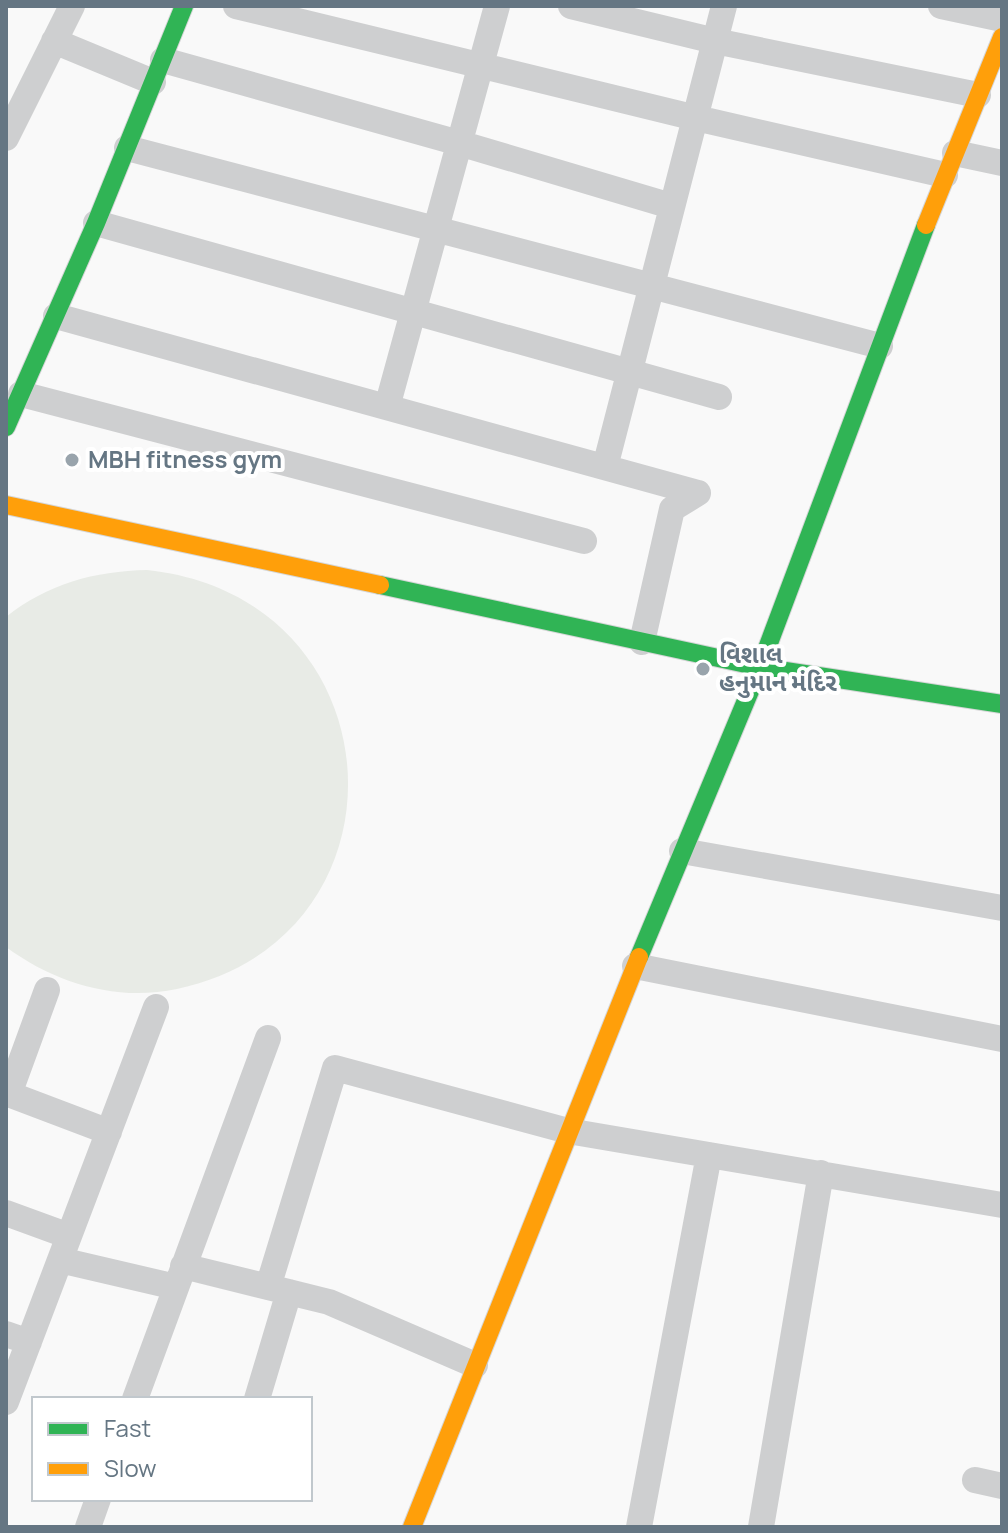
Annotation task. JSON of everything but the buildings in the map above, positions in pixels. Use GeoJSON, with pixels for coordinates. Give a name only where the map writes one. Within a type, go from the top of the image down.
{"type":"FeatureCollection","features":[{"type":"Feature","properties":{"kind":"street"},"geometry":{"type":"LineString","coordinates":[[6,138],[72,6]]}},
{"type":"Feature","properties":{"kind":"street"},"geometry":{"type":"LineString","coordinates":[[6,427],[96,223],[184,6]]}},
{"type":"Feature","properties":{"kind":"street"},"geometry":{"type":"LineString","coordinates":[[236,6],[696,118],[950,164],[1002,163]]}},
{"type":"Feature","properties":{"kind":"street"},"geometry":{"type":"LineString","coordinates":[[387,407],[497,6]]}},
{"type":"Feature","properties":{"kind":"street"},"geometry":{"type":"LineString","coordinates":[[571,6],[715,41],[978,95]]}},
{"type":"Feature","properties":{"kind":"street"},"geometry":{"type":"LineString","coordinates":[[605,467],[724,6]]}},
{"type":"Feature","properties":{"kind":"street"},"geometry":{"type":"LineString","coordinates":[[412,1527],[568,1131],[760,667],[1001,35],[941,6]]}},
{"type":"Feature","properties":{"kind":"street"},"geometry":{"type":"LineString","coordinates":[[54,41],[158,71],[459,143],[671,206]]}},
{"type":"Feature","properties":{"kind":"street"},"geometry":{"type":"LineString","coordinates":[[127,148],[880,346]]}},
{"type":"Feature","properties":{"kind":"street"},"geometry":{"type":"LineString","coordinates":[[96,223],[719,397]]}},
{"type":"Feature","properties":{"kind":"street"},"geometry":{"type":"LineString","coordinates":[[56,316],[698,493],[672,509],[642,642]]}},
{"type":"Feature","properties":{"kind":"street"},"geometry":{"type":"LineString","coordinates":[[21,394],[584,541]]}},
{"type":"Feature","properties":{"kind":"street"},"geometry":{"type":"LineString","coordinates":[[6,505],[760,667],[1002,704]]}},
{"type":"Feature","properties":{"kind":"street"},"geometry":{"type":"LineString","coordinates":[[682,851],[1002,908]]}},
{"type":"Feature","properties":{"kind":"street"},"geometry":{"type":"LineString","coordinates":[[635,966],[1002,1039]]}},
{"type":"Feature","properties":{"kind":"street"},"geometry":{"type":"LineString","coordinates":[[47,990],[7,1094],[109,1132]]}},
{"type":"Feature","properties":{"kind":"street"},"geometry":{"type":"LineString","coordinates":[[6,1402],[18,1338],[65,1248],[156,1007]]}},
{"type":"Feature","properties":{"kind":"street"},"geometry":{"type":"LineString","coordinates":[[136,1397],[268,1038]]}},
{"type":"Feature","properties":{"kind":"street"},"geometry":{"type":"LineString","coordinates":[[257,1397],[279,1289],[335,1068],[568,1131],[1002,1205]]}},
{"type":"Feature","properties":{"kind":"street"},"geometry":{"type":"LineString","coordinates":[[639,1527],[709,1155]]}},
{"type":"Feature","properties":{"kind":"street"},"geometry":{"type":"LineString","coordinates":[[761,1527],[821,1173]]}},
{"type":"Feature","properties":{"kind":"street"},"geometry":{"type":"LineString","coordinates":[[6,1213],[65,1248],[180,1276],[279,1289],[329,1302],[475,1365]]}},
{"type":"Feature","properties":{"kind":"street"},"geometry":{"type":"LineString","coordinates":[[975,1480],[1002,1486]]}},
{"type":"Feature","properties":{"kind":"street"},"geometry":{"type":"LineString","coordinates":[[88,1527],[97,1501]]}},
{"type":"Feature","properties":{"kind":"shaded area"},"geometry":{"type":"Polygon","coordinates":[[[147,570],[231,594],[293,640],[332,701],[348,770],[340,841],[310,906],[255,957],[177,989],[131,993],[66,980],[6,947],[6,617],[38,596],[72,582],[109,573],[147,570]]]}},
{"type":"Feature","properties":{"kind":"traffic: fast"},"geometry":{"type":"LineString","coordinates":[[6,427],[96,223],[184,6]]}},
{"type":"Feature","properties":{"kind":"traffic: fast"},"geometry":{"type":"LineString","coordinates":[[639,957],[760,667],[926,225]]}},
{"type":"Feature","properties":{"kind":"traffic: fast"},"geometry":{"type":"LineString","coordinates":[[380,585],[760,667],[1002,704]]}},
{"type":"Feature","properties":{"kind":"traffic: slow"},"geometry":{"type":"LineString","coordinates":[[926,225],[1002,37]]}},
{"type":"Feature","properties":{"kind":"traffic: slow"},"geometry":{"type":"LineString","coordinates":[[6,505],[380,585]]}},
{"type":"Feature","properties":{"kind":"traffic: slow"},"geometry":{"type":"LineString","coordinates":[[412,1527],[639,957]]}},
{"type":"Feature","properties":{"kind":"place","name":"MBH fitness gym"},"geometry":{"type":"Point","coordinates":[72,460]}},
{"type":"Feature","properties":{"kind":"place","name":"વિશાલ હનુમાન મંદિર"},"geometry":{"type":"Point","coordinates":[703,669]}}]}
